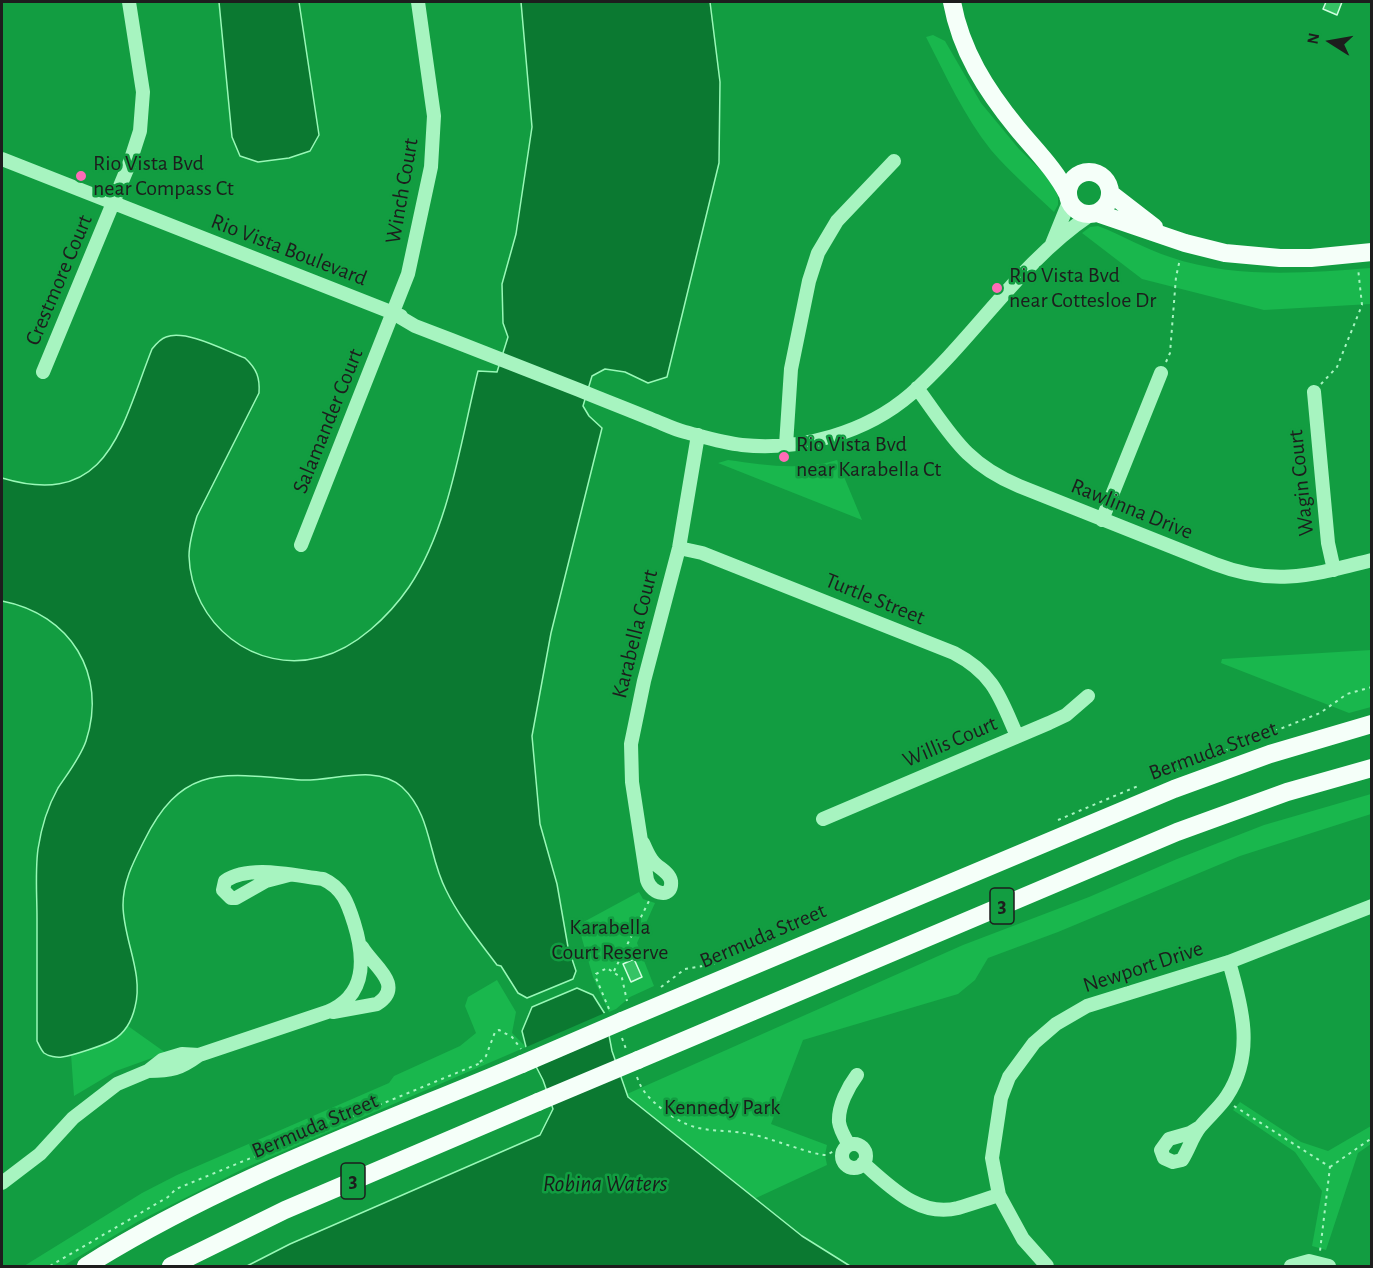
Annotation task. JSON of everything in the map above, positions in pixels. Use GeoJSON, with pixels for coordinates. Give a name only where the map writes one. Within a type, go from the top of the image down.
{"type":"FeatureCollection","features":[{"type":"Feature","properties":{"kind":"main road"},"geometry":{"type":"LineString","coordinates":[[952,2],[957,30],[971,60],[1001,108],[1053,170],[1078,212],[1094,214],[1225,253],[1311,258],[1371,252]]}},
{"type":"Feature","properties":{"kind":"main road"},"geometry":{"type":"LineString","coordinates":[[1029,141],[1082,173]]}},
{"type":"Feature","properties":{"kind":"main road"},"geometry":{"type":"LineString","coordinates":[[1068,198],[1071,182],[1082,173],[1092,172],[1103,177],[1110,187],[1107,206],[1094,214]]}},
{"type":"Feature","properties":{"kind":"main road"},"geometry":{"type":"LineString","coordinates":[[1110,193],[1135,214],[1169,237]]}},
{"type":"Feature","properties":{"kind":"main road","name":"Bermuda Street"},"geometry":{"type":"LineString","coordinates":[[86,1266],[142,1233],[252,1179],[522,1064],[619,1018],[1174,789],[1270,754],[1371,724]]}},
{"type":"Feature","properties":{"kind":"main road","name":"3"},"geometry":{"type":"LineString","coordinates":[[171,1266],[285,1210],[1177,832],[1287,792],[1371,768]]}},
{"type":"Feature","properties":{"kind":"street","name":"Crestmore Court"},"geometry":{"type":"LineString","coordinates":[[43,372],[136,147],[143,114],[143,92],[129,2]]}},
{"type":"Feature","properties":{"kind":"street","name":"Winch Court"},"geometry":{"type":"LineString","coordinates":[[393,314],[408,274],[431,167],[434,116],[418,2]]}},
{"type":"Feature","properties":{"kind":"street","name":"Rio Vista Boulevard"},"geometry":{"type":"LineString","coordinates":[[2,159],[393,314],[417,320],[683,432],[742,445],[786,445],[809,442],[852,429],[890,410],[947,359],[1024,270],[1052,244],[1094,214]]}},
{"type":"Feature","properties":{"kind":"street"},"geometry":{"type":"LineString","coordinates":[[786,445],[792,358],[809,281],[818,254],[837,221],[894,161]]}},
{"type":"Feature","properties":{"kind":"street","name":"Rio Vista Boulevard"},"geometry":{"type":"LineString","coordinates":[[1052,244],[1068,198]]}},
{"type":"Feature","properties":{"kind":"street","name":"Salamander Court"},"geometry":{"type":"LineString","coordinates":[[301,545],[393,314]]}},
{"type":"Feature","properties":{"kind":"street"},"geometry":{"type":"LineString","coordinates":[[1102,520],[1161,373]]}},
{"type":"Feature","properties":{"kind":"street","name":"Rawlinna Drive"},"geometry":{"type":"LineString","coordinates":[[917,388],[963,450],[988,472],[1102,520],[1224,567],[1274,578],[1293,578],[1371,560]]}},
{"type":"Feature","properties":{"kind":"street","name":"Wagin Court"},"geometry":{"type":"LineString","coordinates":[[1314,392],[1328,543],[1334,570]]}},
{"type":"Feature","properties":{"kind":"street","name":"Karabella Court"},"geometry":{"type":"LineString","coordinates":[[643,843],[653,862],[668,874],[671,880],[670,888],[666,892],[659,894],[654,891],[647,880],[632,782],[631,744],[644,681],[679,548],[698,435]]}},
{"type":"Feature","properties":{"kind":"street","name":"Turtle Street"},"geometry":{"type":"LineString","coordinates":[[679,548],[702,553],[969,660],[980,669],[1000,695],[1017,736]]}},
{"type":"Feature","properties":{"kind":"street","name":"Willis Court"},"geometry":{"type":"LineString","coordinates":[[823,819],[1066,715],[1088,696]]}},
{"type":"Feature","properties":{"kind":"street"},"geometry":{"type":"LineString","coordinates":[[2,1184],[39,1154],[73,1118],[117,1084],[148,1071],[162,1060],[182,1054],[199,1055],[336,1009],[345,1001],[360,977],[362,958],[349,906],[338,887],[323,879],[289,875]]}},
{"type":"Feature","properties":{"kind":"street","name":"Newport Drive"},"geometry":{"type":"LineString","coordinates":[[1047,1266],[1023,1239],[999,1195],[992,1158],[1001,1098],[1009,1077],[1034,1043],[1056,1024],[1087,1006],[1228,962],[1371,906]]}},
{"type":"Feature","properties":{"kind":"street"},"geometry":{"type":"LineString","coordinates":[[327,1012],[377,1004],[388,993],[385,975],[366,955],[360,943]]}},
{"type":"Feature","properties":{"kind":"street"},"geometry":{"type":"LineString","coordinates":[[1200,1127],[1224,1100],[1236,1081],[1245,1046],[1239,996],[1228,962]]}},
{"type":"Feature","properties":{"kind":"street"},"geometry":{"type":"LineString","coordinates":[[360,977],[372,970],[379,972],[387,980]]}},
{"type":"Feature","properties":{"kind":"street"},"geometry":{"type":"LineString","coordinates":[[857,1075],[848,1089],[840,1116],[846,1148],[857,1144],[863,1149],[866,1156],[863,1164],[910,1201],[933,1209],[957,1208],[999,1195]]}},
{"type":"Feature","properties":{"kind":"street"},"geometry":{"type":"LineString","coordinates":[[1291,1266],[1309,1261],[1329,1266]]}},
{"type":"Feature","properties":{"kind":"path"},"geometry":{"type":"LineString","coordinates":[[1161,373],[1170,353],[1176,277],[1180,258]]}},
{"type":"Feature","properties":{"kind":"path"},"geometry":{"type":"LineString","coordinates":[[1314,392],[1337,367],[1362,305],[1358,266]]}},
{"type":"Feature","properties":{"kind":"path"},"geometry":{"type":"LineString","coordinates":[[614,971],[654,891]]}},
{"type":"Feature","properties":{"kind":"path"},"geometry":{"type":"LineString","coordinates":[[619,1018],[627,1002],[622,978],[607,968],[596,974],[598,984],[619,1018],[646,1096],[674,1118],[709,1131],[756,1135],[822,1155],[846,1148]]}},
{"type":"Feature","properties":{"kind":"path"},"geometry":{"type":"LineString","coordinates":[[1224,1100],[1330,1167]]}},
{"type":"Feature","properties":{"kind":"path"},"geometry":{"type":"LineString","coordinates":[[1324,1252],[1320,1251],[1330,1167],[1371,1138]]}},
{"type":"Feature","properties":{"kind":"green space"},"geometry":{"type":"Polygon","coordinates":[[[933,35],[945,41],[981,103],[1019,149],[1048,177],[1058,196],[1058,205],[1054,212],[1006,166],[981,137],[926,37],[933,35]]]}},
{"type":"Feature","properties":{"kind":"green space"},"geometry":{"type":"Polygon","coordinates":[[[1098,226],[1161,254],[1219,269],[1296,273],[1371,268],[1371,304],[1264,310],[1142,279],[1082,233],[1090,227],[1098,226]]]}},
{"type":"Feature","properties":{"kind":"green space"},"geometry":{"type":"Polygon","coordinates":[[[728,460],[796,466],[837,460],[862,520],[718,463],[728,460]]]}},
{"type":"Feature","properties":{"kind":"green space"},"geometry":{"type":"Polygon","coordinates":[[[1371,650],[1371,707],[1349,713],[1221,663],[1222,659],[1371,650]]]}},
{"type":"Feature","properties":{"kind":"green space","name":"Kennedy Park"},"geometry":{"type":"Polygon","coordinates":[[[1371,794],[1371,814],[1240,856],[1058,932],[988,958],[975,980],[958,994],[803,1040],[771,1124],[827,1145],[825,1155],[827,1165],[754,1199],[628,1097],[627,1094],[963,945],[1089,897],[1264,825],[1371,794]]]}},
{"type":"Feature","properties":{"kind":"green space","name":"Karabella Court Reserve"},"geometry":{"type":"Polygon","coordinates":[[[639,892],[643,899],[655,903],[637,943],[654,986],[630,997],[609,1012],[593,977],[578,925],[639,892]]]}},
{"type":"Feature","properties":{"kind":"green space"},"geometry":{"type":"Polygon","coordinates":[[[497,980],[516,1012],[512,1033],[526,1047],[245,1168],[139,1221],[63,1266],[24,1266],[142,1193],[177,1175],[389,1083],[394,1076],[460,1046],[476,1033],[465,1006],[468,997],[497,980]]]}},
{"type":"Feature","properties":{"kind":"green space"},"geometry":{"type":"Polygon","coordinates":[[[128,1026],[166,1053],[116,1071],[74,1096],[71,1054],[113,1040],[128,1026]]]}},
{"type":"Feature","properties":{"kind":"green space"},"geometry":{"type":"Polygon","coordinates":[[[1240,1102],[1301,1142],[1328,1151],[1371,1126],[1371,1144],[1358,1153],[1326,1250],[1312,1246],[1322,1191],[1295,1152],[1233,1110],[1240,1102]]]}},
{"type":"Feature","properties":{"kind":"water"},"geometry":{"type":"Polygon","coordinates":[[[219,2],[299,2],[319,135],[310,151],[289,158],[258,162],[240,156],[232,137],[219,2]]]}},
{"type":"Feature","properties":{"kind":"water"},"geometry":{"type":"Polygon","coordinates":[[[521,2],[710,2],[720,82],[719,163],[667,377],[648,383],[625,372],[605,369],[592,376],[583,406],[589,416],[602,428],[551,633],[532,736],[540,824],[557,884],[568,947],[576,971],[573,979],[527,998],[518,993],[501,966],[497,965],[457,910],[440,877],[419,810],[402,787],[391,780],[366,775],[313,780],[228,776],[191,785],[174,797],[159,815],[133,864],[127,879],[123,905],[137,981],[137,994],[134,1012],[127,1026],[117,1037],[96,1047],[62,1057],[48,1055],[43,1052],[37,1041],[36,874],[38,849],[51,802],[86,741],[91,716],[92,693],[87,671],[78,651],[64,633],[47,619],[26,608],[2,601],[2,478],[38,485],[66,482],[88,472],[106,455],[119,433],[152,349],[164,338],[174,335],[206,342],[245,358],[255,370],[259,393],[194,526],[189,556],[193,581],[201,603],[214,623],[231,639],[251,651],[273,658],[296,661],[334,653],[359,639],[382,620],[409,587],[423,564],[444,511],[452,483],[478,371],[497,372],[508,337],[503,323],[502,284],[516,234],[532,127],[521,2]]]}},
{"type":"Feature","properties":{"kind":"water","name":"Robina Waters"},"geometry":{"type":"Polygon","coordinates":[[[577,988],[593,995],[605,1014],[612,1051],[628,1097],[802,1236],[850,1266],[247,1266],[290,1244],[540,1135],[553,1109],[543,1080],[526,1047],[522,1031],[532,1007],[577,988]]]}},
{"type":"Feature","properties":{"kind":"pier"},"geometry":{"type":"Polygon","coordinates":[[[607,1012],[612,1035],[534,1068],[524,1048],[607,1012]]]}},
{"type":"Feature","properties":{"kind":"building"},"geometry":{"type":"Polygon","coordinates":[[[1326,2],[1342,2],[1337,15],[1323,9],[1326,2]]]}},
{"type":"Feature","properties":{"kind":"building"},"geometry":{"type":"Polygon","coordinates":[[[634,959],[642,977],[631,982],[623,964],[634,959]]]}},
{"type":"Feature","properties":{"kind":"place","name":"Rio Vista Bvd near Compass Ct"},"geometry":{"type":"Point","coordinates":[81,176]}},
{"type":"Feature","properties":{"kind":"place","name":"Rio Vista Bvd near Cottesloe Dr"},"geometry":{"type":"Point","coordinates":[997,288]}},
{"type":"Feature","properties":{"kind":"place","name":"Rio Vista Bvd near Karabella Ct"},"geometry":{"type":"Point","coordinates":[784,457]}}]}
